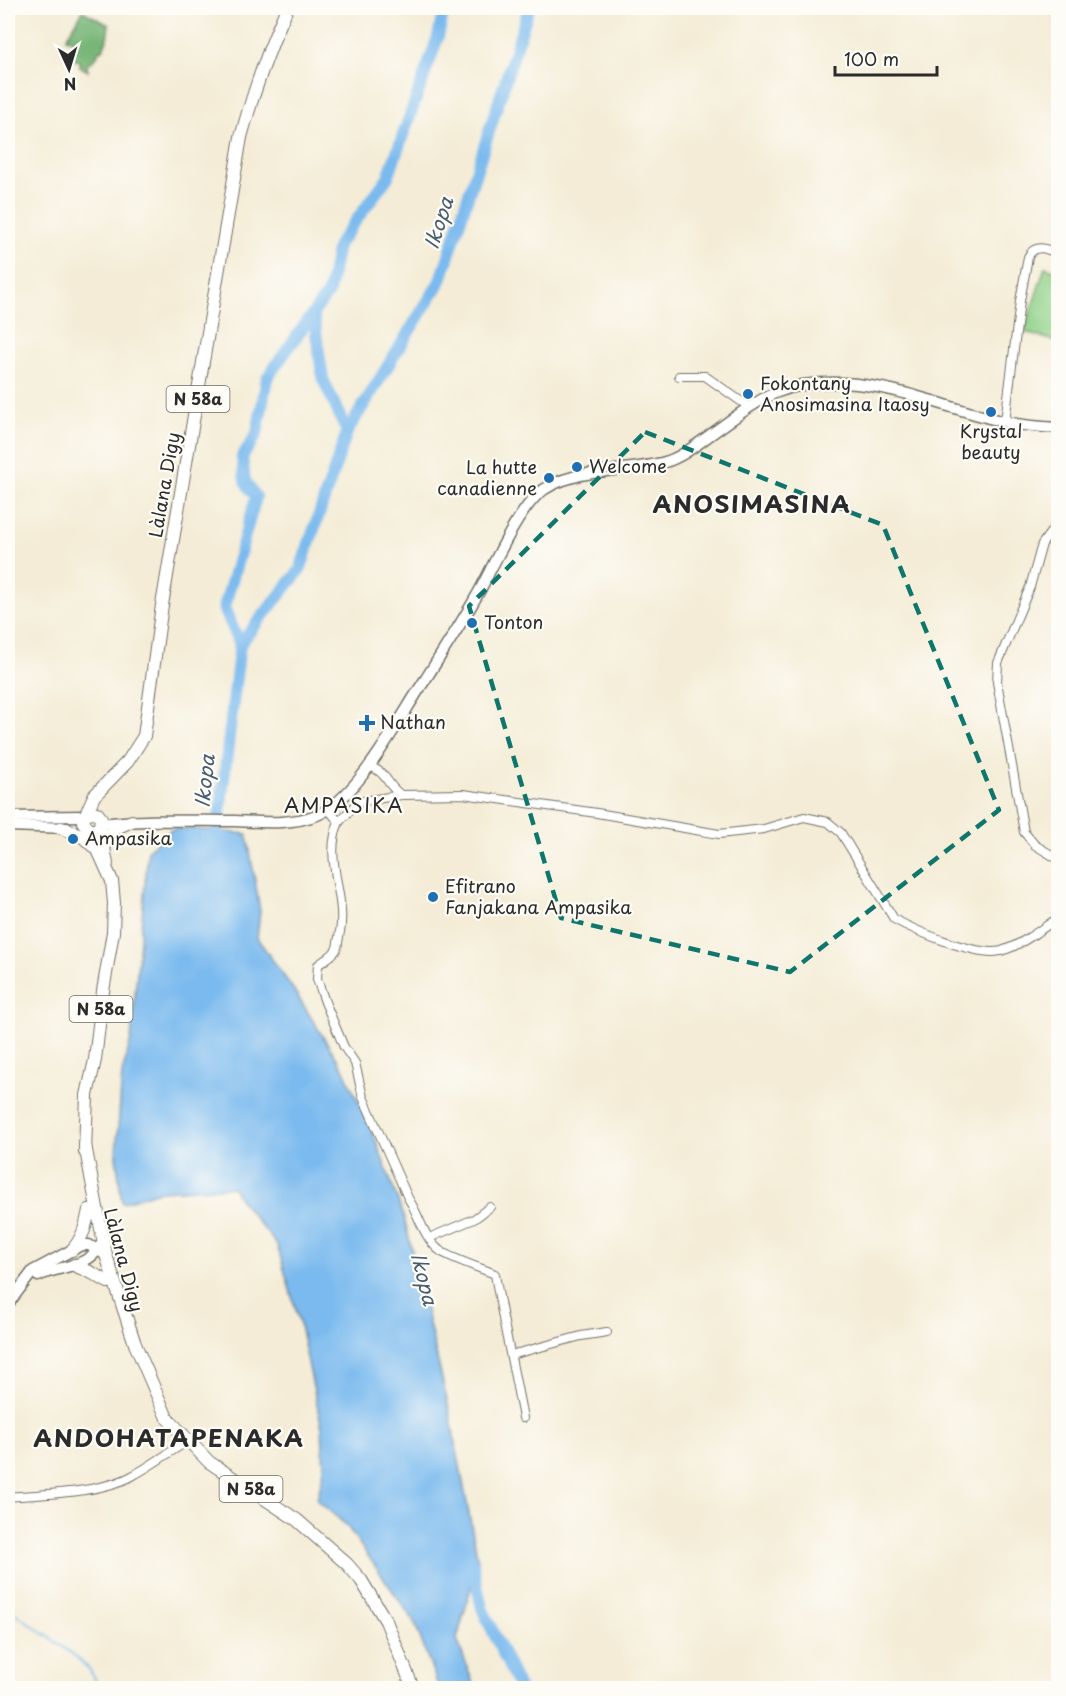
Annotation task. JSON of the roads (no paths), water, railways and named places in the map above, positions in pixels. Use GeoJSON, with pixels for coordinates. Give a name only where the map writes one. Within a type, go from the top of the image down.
{"type":"FeatureCollection","features":[{"type":"Feature","properties":{"kind":"main road","name":"Làlana Digy"},"geometry":{"type":"LineString","coordinates":[[106,784],[129,761],[144,736],[162,605],[241,137],[256,84],[287,8]]}},
{"type":"Feature","properties":{"kind":"main road","name":"N 58a"},"geometry":{"type":"LineString","coordinates":[[85,815],[94,796],[106,784]]}},
{"type":"Feature","properties":{"kind":"main road","name":"N 58a"},"geometry":{"type":"LineString","coordinates":[[100,848],[98,823],[101,795],[106,784]]}},
{"type":"Feature","properties":{"kind":"main road"},"geometry":{"type":"LineString","coordinates":[[85,815],[93,812],[98,823]]}},
{"type":"Feature","properties":{"kind":"main road"},"geometry":{"type":"LineString","coordinates":[[61,828],[81,835],[100,848],[112,830],[136,820]]}},
{"type":"Feature","properties":{"kind":"main road","name":"Làlana Digy"},"geometry":{"type":"LineString","coordinates":[[100,848],[113,887],[113,932],[95,1059],[87,1095],[85,1145],[89,1209],[135,1344],[167,1418],[188,1441],[209,1462],[297,1520],[329,1547],[361,1580],[386,1621],[413,1689]]}},
{"type":"Feature","properties":{"kind":"main road","name":"Làlana Digy"},"geometry":{"type":"LineString","coordinates":[[85,1145],[108,1282],[122,1323],[135,1344]]}},
{"type":"Feature","properties":{"kind":"main road"},"geometry":{"type":"LineString","coordinates":[[72,1250],[83,1234],[89,1209]]}},
{"type":"Feature","properties":{"kind":"main road"},"geometry":{"type":"LineString","coordinates":[[74,1265],[108,1282]]}},
{"type":"Feature","properties":{"kind":"street"},"geometry":{"type":"LineString","coordinates":[[1005,422],[1020,300],[1028,257],[1036,248],[1045,248],[1059,254]]}},
{"type":"Feature","properties":{"kind":"street"},"geometry":{"type":"LineString","coordinates":[[679,376],[705,376],[749,407]]}},
{"type":"Feature","properties":{"kind":"street"},"geometry":{"type":"LineString","coordinates":[[8,826],[61,828],[136,820],[267,822],[305,819],[328,809],[349,790],[368,766],[464,619],[521,516],[540,492],[582,475],[654,465],[670,460],[686,453],[772,393],[802,384],[850,383],[899,392],[1005,422],[1059,428]]}},
{"type":"Feature","properties":{"kind":"street"},"geometry":{"type":"LineString","coordinates":[[1059,522],[1042,544],[1030,587],[998,663],[997,681],[1024,832],[1035,845],[1059,859]]}},
{"type":"Feature","properties":{"kind":"street"},"geometry":{"type":"LineString","coordinates":[[368,766],[381,770],[392,788],[401,795]]}},
{"type":"Feature","properties":{"kind":"street"},"geometry":{"type":"LineString","coordinates":[[523,1418],[501,1315],[495,1274],[439,1251],[429,1238],[416,1209],[408,1198],[363,1097],[355,1063],[344,1047],[317,979],[318,965],[336,951],[341,927],[341,904],[335,881],[332,848],[339,822],[358,802],[401,795],[463,794],[597,813],[719,834],[764,829],[804,817],[828,822],[841,833],[894,919],[929,936],[980,951],[1000,952],[1018,944],[1059,918]]}},
{"type":"Feature","properties":{"kind":"street"},"geometry":{"type":"LineString","coordinates":[[328,809],[339,822]]}},
{"type":"Feature","properties":{"kind":"street"},"geometry":{"type":"LineString","coordinates":[[8,817],[85,815]]}},
{"type":"Feature","properties":{"kind":"street"},"geometry":{"type":"LineString","coordinates":[[429,1238],[474,1219],[490,1207]]}},
{"type":"Feature","properties":{"kind":"street"},"geometry":{"type":"LineString","coordinates":[[8,1304],[33,1271],[81,1245],[102,1249]]}},
{"type":"Feature","properties":{"kind":"street"},"geometry":{"type":"LineString","coordinates":[[26,1280],[48,1270],[74,1265],[90,1258],[102,1249]]}},
{"type":"Feature","properties":{"kind":"street"},"geometry":{"type":"LineString","coordinates":[[511,1355],[581,1336],[607,1332]]}},
{"type":"Feature","properties":{"kind":"street"},"geometry":{"type":"LineString","coordinates":[[8,1497],[51,1494],[108,1485],[131,1477],[188,1441]]}},
{"type":"Feature","properties":{"kind":"water"},"geometry":{"type":"Polygon","coordinates":[[[172,829],[247,834],[260,911],[257,938],[293,989],[343,1068],[376,1141],[404,1217],[449,1409],[478,1561],[457,1639],[475,1688],[439,1688],[414,1621],[347,1526],[317,1500],[324,1470],[322,1428],[299,1321],[277,1245],[238,1197],[233,1187],[159,1191],[122,1203],[116,1156],[122,1074],[131,1039],[148,850],[172,829]]]}},
{"type":"Feature","properties":{"kind":"waterway","name":"Ikopa"},"geometry":{"type":"LineString","coordinates":[[216,846],[240,644],[224,608],[256,497],[245,481],[242,457],[257,434],[267,378],[329,291],[338,245],[388,177],[438,37],[444,8]]}},
{"type":"Feature","properties":{"kind":"waterway","name":"Ikopa"},"geometry":{"type":"LineString","coordinates":[[240,644],[300,570],[347,432],[441,280],[529,8]]}},
{"type":"Feature","properties":{"kind":"waterway","name":"Ikopa"},"geometry":{"type":"LineString","coordinates":[[313,313],[323,379],[347,432]]}},
{"type":"Feature","properties":{"kind":"waterway","name":"Ikopa"},"geometry":{"type":"LineString","coordinates":[[471,1558],[482,1608],[519,1688]]}},
{"type":"Feature","properties":{"kind":"waterway"},"geometry":{"type":"LineString","coordinates":[[8,1608],[74,1655],[90,1670],[98,1688]]}},
{"type":"Feature","properties":{"kind":"place","name":"Fokontany Anosimasina Itaosy"},"geometry":{"type":"Point","coordinates":[748,394]}},
{"type":"Feature","properties":{"kind":"place","name":"Krystal beauty"},"geometry":{"type":"Point","coordinates":[991,412]}},
{"type":"Feature","properties":{"kind":"place","name":"Welcome"},"geometry":{"type":"Point","coordinates":[577,467]}},
{"type":"Feature","properties":{"kind":"place","name":"La hutte canadienne"},"geometry":{"type":"Point","coordinates":[549,478]}},
{"type":"Feature","properties":{"kind":"place","name":"Tonton"},"geometry":{"type":"Point","coordinates":[472,623]}},
{"type":"Feature","properties":{"kind":"place","name":"Nathan"},"geometry":{"type":"Point","coordinates":[367,723]}},
{"type":"Feature","properties":{"kind":"place","name":"Ampasika"},"geometry":{"type":"Point","coordinates":[73,839]}},
{"type":"Feature","properties":{"kind":"place","name":"Efitrano Fanjakana Ampasika"},"geometry":{"type":"Point","coordinates":[433,897]}},
{"type":"Feature","properties":{"kind":"district","name":"ANOSIMASINA"},"geometry":{"type":"Point","coordinates":[752,505]}},
{"type":"Feature","properties":{"kind":"district","name":"AMPASIKA"},"geometry":{"type":"Point","coordinates":[344,806]}},
{"type":"Feature","properties":{"kind":"district","name":"ANDOHATAPENAKA"},"geometry":{"type":"Point","coordinates":[169,1439]}}]}
